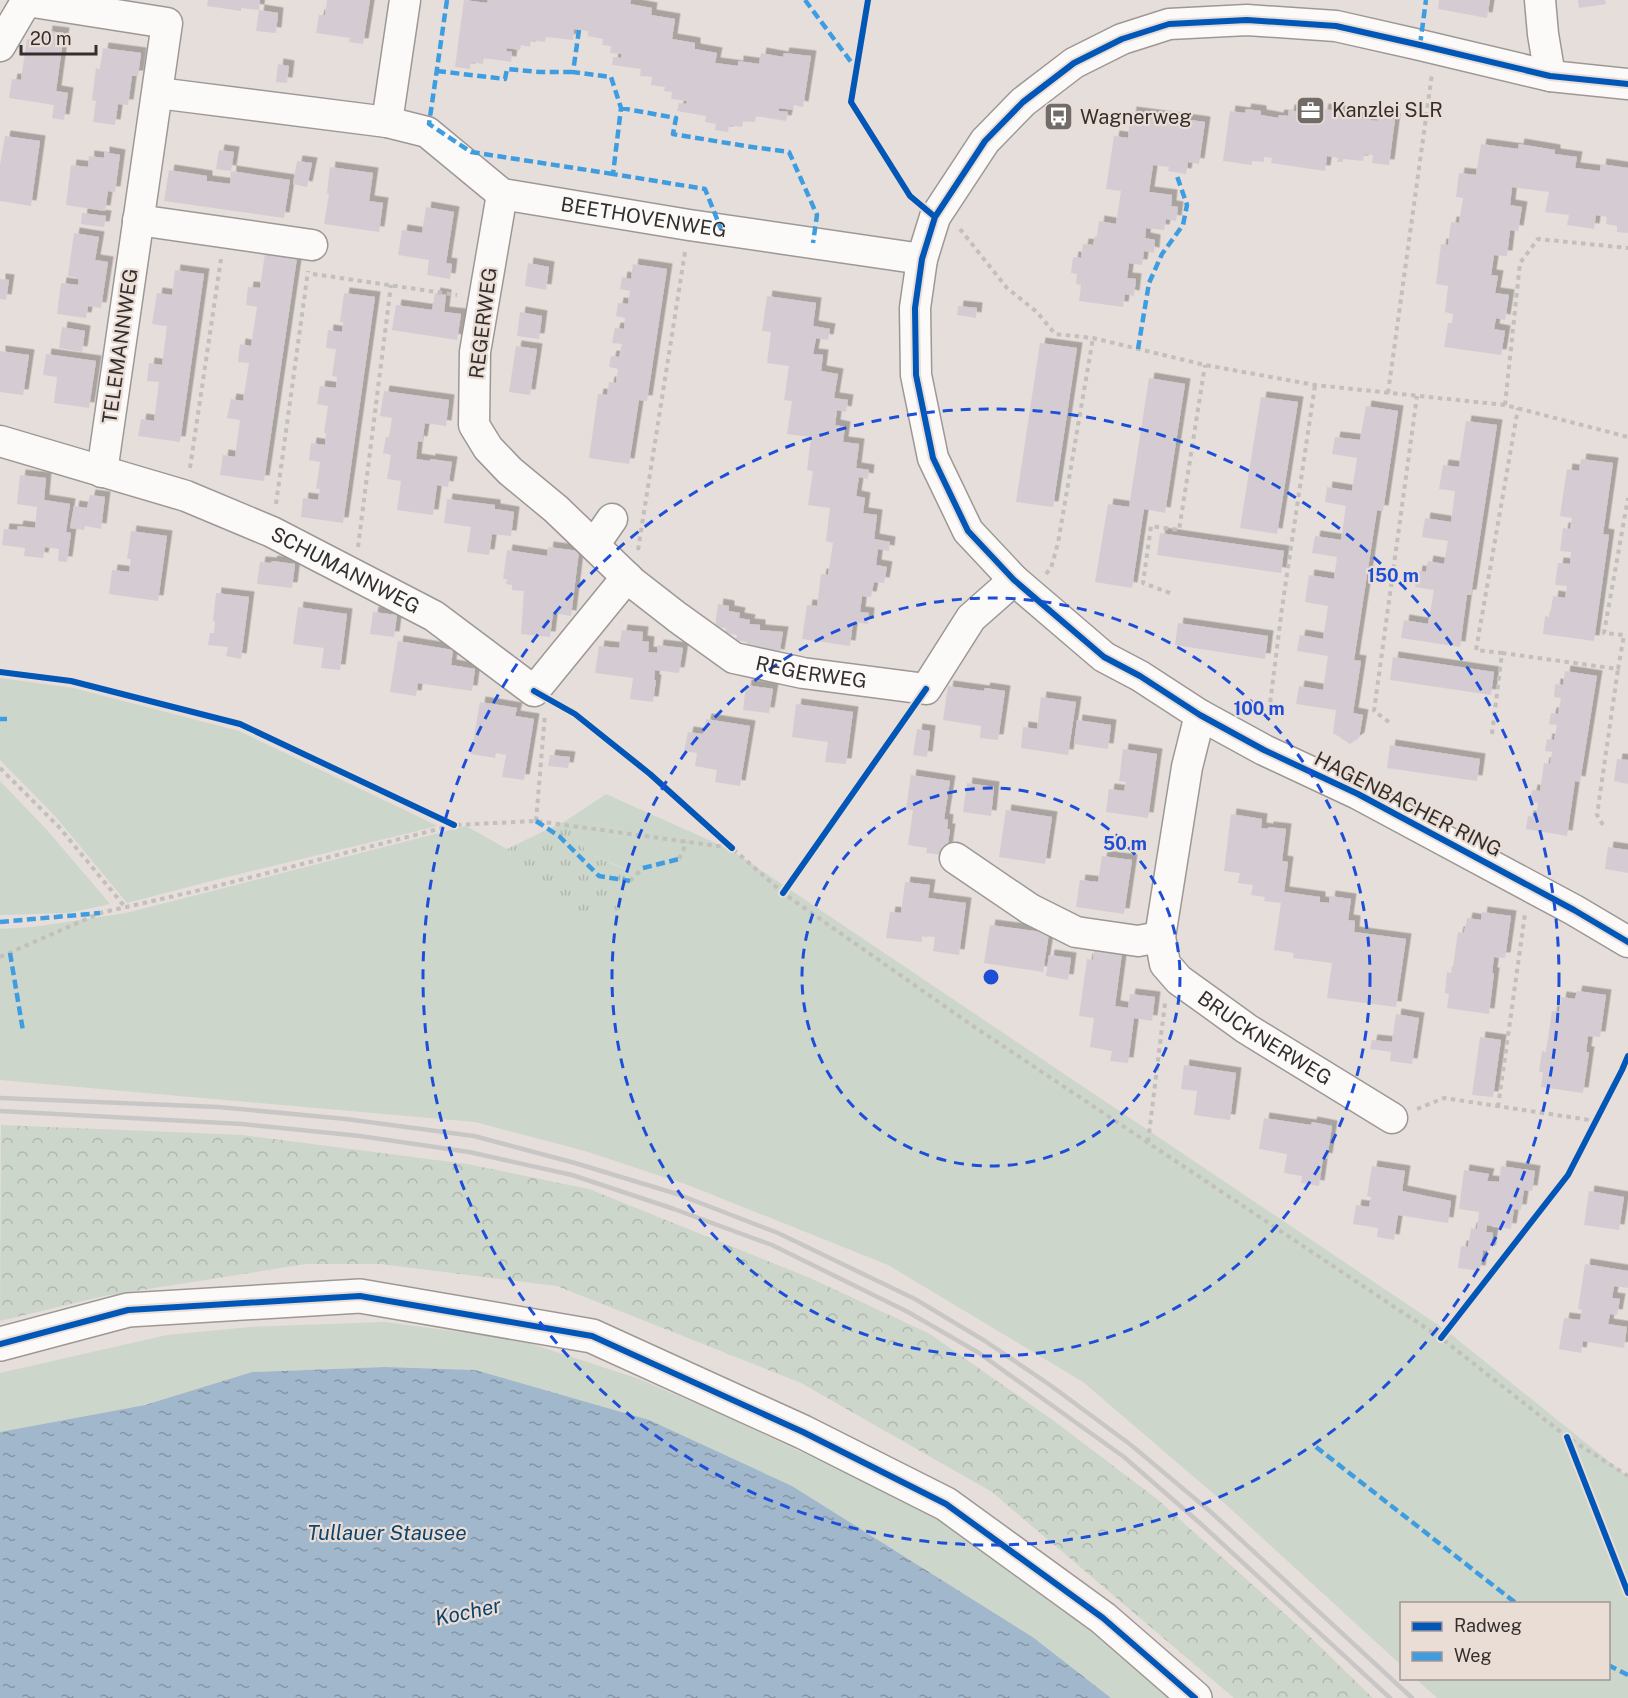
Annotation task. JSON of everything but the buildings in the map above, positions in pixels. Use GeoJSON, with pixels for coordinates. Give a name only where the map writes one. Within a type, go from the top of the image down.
{"type":"FeatureCollection","features":[{"type":"Feature","properties":{"kind":"street"},"geometry":{"type":"LineString","coordinates":[[0,46],[27,0],[167,23],[158,93],[387,122],[427,132],[502,194]]}},
{"type":"Feature","properties":{"kind":"street"},"geometry":{"type":"LineString","coordinates":[[387,122],[405,0]]}},
{"type":"Feature","properties":{"kind":"street"},"geometry":{"type":"LineString","coordinates":[[1540,0],[1550,76]]}},
{"type":"Feature","properties":{"kind":"street","name":"HAGENBACHER RING"},"geometry":{"type":"LineString","coordinates":[[1628,84],[1550,76],[1336,26],[1166,12],[1122,39],[1074,63],[1023,102],[985,141],[935,217],[922,259],[915,308],[916,375],[933,458],[968,531],[1021,586],[1104,657],[1140,676],[1200,715],[1264,750],[1358,794],[1628,942]]}},
{"type":"Feature","properties":{"kind":"street","name":"TELEMANNWEG"},"geometry":{"type":"LineString","coordinates":[[102,472],[158,93]]}},
{"type":"Feature","properties":{"kind":"street","name":"BEETHOVENWEG"},"geometry":{"type":"LineString","coordinates":[[502,194],[689,225],[922,259]]}},
{"type":"Feature","properties":{"kind":"street","name":"REGERWEG"},"geometry":{"type":"LineString","coordinates":[[502,194],[475,352],[474,425],[488,448],[510,471],[556,509],[630,579],[677,617],[734,658],[803,673],[926,689],[971,618],[1021,586]]}},
{"type":"Feature","properties":{"kind":"street"},"geometry":{"type":"LineString","coordinates":[[138,220],[225,232],[310,259]]}},
{"type":"Feature","properties":{"kind":"street","name":"SCHUMANNWEG"},"geometry":{"type":"LineString","coordinates":[[0,441],[186,496],[272,532],[434,616],[534,691],[630,579]]}},
{"type":"Feature","properties":{"kind":"street"},"geometry":{"type":"LineString","coordinates":[[594,545],[612,519]]}},
{"type":"Feature","properties":{"kind":"street","name":"BRUCKNERWEG"},"geometry":{"type":"LineString","coordinates":[[1200,715],[1187,767],[1160,937],[1165,964],[1179,980],[1247,1029],[1392,1118]]}},
{"type":"Feature","properties":{"kind":"street"},"geometry":{"type":"LineString","coordinates":[[955,858],[1030,909],[1076,932],[1138,941],[1160,937]]}},
{"type":"Feature","properties":{"kind":"street"},"geometry":{"type":"LineString","coordinates":[[0,1344],[128,1310],[360,1296],[592,1336],[802,1432],[946,1504],[1103,1618],[1194,1698]]}},
{"type":"Feature","properties":{"kind":"path"},"geometry":{"type":"LineString","coordinates":[[1388,393],[1436,49]]}},
{"type":"Feature","properties":{"kind":"path"},"geometry":{"type":"LineString","coordinates":[[935,217],[960,229],[1007,288],[1037,312],[1055,334],[1093,338],[1204,365],[1315,386],[1505,405],[1628,437]]}},
{"type":"Feature","properties":{"kind":"path"},"geometry":{"type":"LineString","coordinates":[[630,579],[689,225]]}},
{"type":"Feature","properties":{"kind":"path"},"geometry":{"type":"LineString","coordinates":[[186,496],[225,232]]}},
{"type":"Feature","properties":{"kind":"path"},"geometry":{"type":"LineString","coordinates":[[1505,405],[1520,263],[1538,239],[1628,248]]}},
{"type":"Feature","properties":{"kind":"path"},"geometry":{"type":"LineString","coordinates":[[272,532],[310,259],[391,285],[484,299]]}},
{"type":"Feature","properties":{"kind":"path"},"geometry":{"type":"LineString","coordinates":[[355,575],[391,285]]}},
{"type":"Feature","properties":{"kind":"path"},"geometry":{"type":"LineString","coordinates":[[1021,586],[1051,568],[1058,543],[1093,338]]}},
{"type":"Feature","properties":{"kind":"path"},"geometry":{"type":"LineString","coordinates":[[1170,593],[1143,583],[1151,526],[1179,530],[1204,365]]}},
{"type":"Feature","properties":{"kind":"path"},"geometry":{"type":"LineString","coordinates":[[1264,750],[1282,608],[1315,386]]}},
{"type":"Feature","properties":{"kind":"path"},"geometry":{"type":"LineString","coordinates":[[1389,722],[1374,711],[1417,396]]}},
{"type":"Feature","properties":{"kind":"path"},"geometry":{"type":"LineString","coordinates":[[1518,408],[1476,650],[1618,669]]}},
{"type":"Feature","properties":{"kind":"path"},"geometry":{"type":"LineString","coordinates":[[1603,825],[1597,815],[1624,635],[1604,633],[1628,498]]}},
{"type":"Feature","properties":{"kind":"path"},"geometry":{"type":"LineString","coordinates":[[1492,734],[1502,654]]}},
{"type":"Feature","properties":{"kind":"path"},"geometry":{"type":"LineString","coordinates":[[536,821],[546,710]]}},
{"type":"Feature","properties":{"kind":"path"},"geometry":{"type":"LineString","coordinates":[[0,768],[58,827],[125,907]]}},
{"type":"Feature","properties":{"kind":"path"},"geometry":{"type":"LineString","coordinates":[[0,957],[100,913],[209,888],[454,825],[536,821],[732,848],[783,893],[974,1026],[1441,1338],[1568,1437],[1628,1476]]}},
{"type":"Feature","properties":{"kind":"path"},"geometry":{"type":"LineString","coordinates":[[679,859],[687,842]]}},
{"type":"Feature","properties":{"kind":"path"},"geometry":{"type":"LineString","coordinates":[[630,881],[643,868]]}},
{"type":"Feature","properties":{"kind":"path"},"geometry":{"type":"LineString","coordinates":[[1498,1107],[1529,886]]}},
{"type":"Feature","properties":{"kind":"path"},"geometry":{"type":"LineString","coordinates":[[1148,1142],[1166,996],[1179,980]]}},
{"type":"Feature","properties":{"kind":"path"},"geometry":{"type":"LineString","coordinates":[[1392,1118],[1444,1098],[1596,1121]]}},
{"type":"Feature","properties":{"kind":"green space"},"geometry":{"type":"Polygon","coordinates":[[[0,678],[73,688],[239,731],[438,826],[127,903],[55,816],[0,760],[0,678]]]}},
{"type":"Feature","properties":{"kind":"green space"},"geometry":{"type":"Polygon","coordinates":[[[0,781],[48,831],[110,904],[68,913],[0,915],[0,781]]]}},
{"type":"Feature","properties":{"kind":"green space"},"geometry":{"type":"Polygon","coordinates":[[[606,794],[731,850],[1447,1331],[1628,1477],[1628,1698],[1437,1698],[1417,1680],[1610,1680],[1610,1602],[1400,1602],[1400,1664],[1222,1501],[1083,1382],[888,1265],[688,1185],[585,1151],[475,1122],[0,1080],[0,929],[33,927],[126,913],[466,826],[507,849],[542,899],[578,922],[615,917],[630,892],[627,869],[587,853],[567,820],[606,794]]]}},
{"type":"Feature","properties":{"kind":"green space"},"geometry":{"type":"Polygon","coordinates":[[[567,820],[587,853],[627,870],[630,892],[615,917],[578,922],[542,899],[507,849],[567,820]]]}},
{"type":"Feature","properties":{"kind":"green space"},"geometry":{"type":"Polygon","coordinates":[[[1,1125],[243,1135],[467,1164],[589,1189],[810,1278],[930,1334],[1054,1421],[1157,1499],[1305,1632],[1373,1698],[1234,1698],[992,1492],[801,1383],[557,1286],[380,1264],[306,1264],[104,1296],[0,1321],[1,1125]]]}},
{"type":"Feature","properties":{"kind":"green space"},"geometry":{"type":"Polygon","coordinates":[[[385,1322],[520,1340],[639,1379],[723,1415],[967,1530],[1178,1698],[1111,1698],[1034,1638],[475,1370],[385,1367],[252,1372],[145,1405],[0,1432],[0,1373],[167,1335],[250,1327],[385,1322]]]}},
{"type":"Feature","properties":{"kind":"water","name":"Tullauer Stausee"},"geometry":{"type":"Polygon","coordinates":[[[385,1367],[475,1370],[649,1420],[792,1486],[1034,1638],[1111,1698],[0,1698],[0,1432],[145,1405],[252,1372],[385,1367]]]}},
{"type":"Feature","properties":{"kind":"railway"},"geometry":{"type":"LineString","coordinates":[[0,1098],[218,1107],[346,1119],[474,1136],[677,1194],[778,1233],[915,1299],[985,1341],[1050,1385],[1131,1445],[1212,1513],[1412,1698]]}},
{"type":"Feature","properties":{"kind":"railway"},"geometry":{"type":"LineString","coordinates":[[0,1111],[242,1124],[360,1136],[469,1152],[572,1175],[772,1245],[908,1312],[979,1353],[1124,1457],[1201,1524],[1390,1698]]}},
{"type":"Feature","properties":{"kind":"marked path"},"geometry":{"type":"LineString","coordinates":[[447,0],[429,124],[471,152],[613,174]]}},
{"type":"Feature","properties":{"kind":"marked path"},"geometry":{"type":"LineString","coordinates":[[805,0],[857,70]]}},
{"type":"Feature","properties":{"kind":"marked path"},"geometry":{"type":"LineString","coordinates":[[1420,45],[1426,0]]}},
{"type":"Feature","properties":{"kind":"marked path"},"geometry":{"type":"LineString","coordinates":[[579,30],[573,72],[611,77],[621,108],[613,174],[705,189],[721,229]]}},
{"type":"Feature","properties":{"kind":"marked path"},"geometry":{"type":"LineString","coordinates":[[437,71],[505,79],[507,69],[573,72]]}},
{"type":"Feature","properties":{"kind":"marked path"},"geometry":{"type":"LineString","coordinates":[[621,108],[676,118],[673,134],[789,152],[817,215],[813,243]]}},
{"type":"Feature","properties":{"kind":"marked path"},"geometry":{"type":"LineString","coordinates":[[1138,349],[1149,283],[1162,254],[1183,225],[1187,205],[1177,176]]}},
{"type":"Feature","properties":{"kind":"marked path"},"geometry":{"type":"LineString","coordinates":[[0,719],[7,719]]}},
{"type":"Feature","properties":{"kind":"marked path"},"geometry":{"type":"LineString","coordinates":[[536,821],[559,836],[599,876],[630,881]]}},
{"type":"Feature","properties":{"kind":"marked path"},"geometry":{"type":"LineString","coordinates":[[643,868],[679,859]]}},
{"type":"Feature","properties":{"kind":"marked path"},"geometry":{"type":"LineString","coordinates":[[0,922],[100,913]]}},
{"type":"Feature","properties":{"kind":"marked path"},"geometry":{"type":"LineString","coordinates":[[10,953],[23,1031]]}},
{"type":"Feature","properties":{"kind":"marked path"},"geometry":{"type":"LineString","coordinates":[[1316,1447],[1514,1602]]}},
{"type":"Feature","properties":{"kind":"marked path"},"geometry":{"type":"LineString","coordinates":[[1610,1666],[1628,1675]]}},
{"type":"Feature","properties":{"kind":"cycle path"},"geometry":{"type":"LineString","coordinates":[[868,0],[851,102],[910,196],[935,217]]}},
{"type":"Feature","properties":{"kind":"cycle path"},"geometry":{"type":"LineString","coordinates":[[1628,84],[1550,76],[1336,26],[1247,20],[1169,24],[1122,39],[1074,63],[1023,102],[985,141],[935,217],[922,259],[915,308],[916,375],[933,458],[968,531],[1014,580],[1104,657],[1140,676],[1200,715],[1264,750],[1358,794],[1574,910],[1628,942]]}},
{"type":"Feature","properties":{"kind":"cycle path"},"geometry":{"type":"LineString","coordinates":[[0,672],[71,681],[240,724],[454,825]]}},
{"type":"Feature","properties":{"kind":"cycle path"},"geometry":{"type":"LineString","coordinates":[[783,893],[926,689]]}},
{"type":"Feature","properties":{"kind":"cycle path"},"geometry":{"type":"LineString","coordinates":[[534,691],[575,714],[650,774],[732,848]]}},
{"type":"Feature","properties":{"kind":"cycle path"},"geometry":{"type":"LineString","coordinates":[[1441,1338],[1568,1175],[1628,1056]]}},
{"type":"Feature","properties":{"kind":"cycle path"},"geometry":{"type":"LineString","coordinates":[[0,1344],[128,1310],[360,1296],[592,1336],[803,1432],[946,1504],[1103,1618],[1195,1698]]}},
{"type":"Feature","properties":{"kind":"cycle path"},"geometry":{"type":"LineString","coordinates":[[1567,1437],[1628,1593]]}},
{"type":"Feature","properties":{"kind":"place","name":"Kanzlei SLR"},"geometry":{"type":"Point","coordinates":[1311,110]}},
{"type":"Feature","properties":{"kind":"place","name":"Wagnerweg"},"geometry":{"type":"Point","coordinates":[1059,117]}},
{"type":"Feature","properties":{"kind":"water label","name":"Kocher"},"geometry":{"type":"Point","coordinates":[468,1612]}}]}
